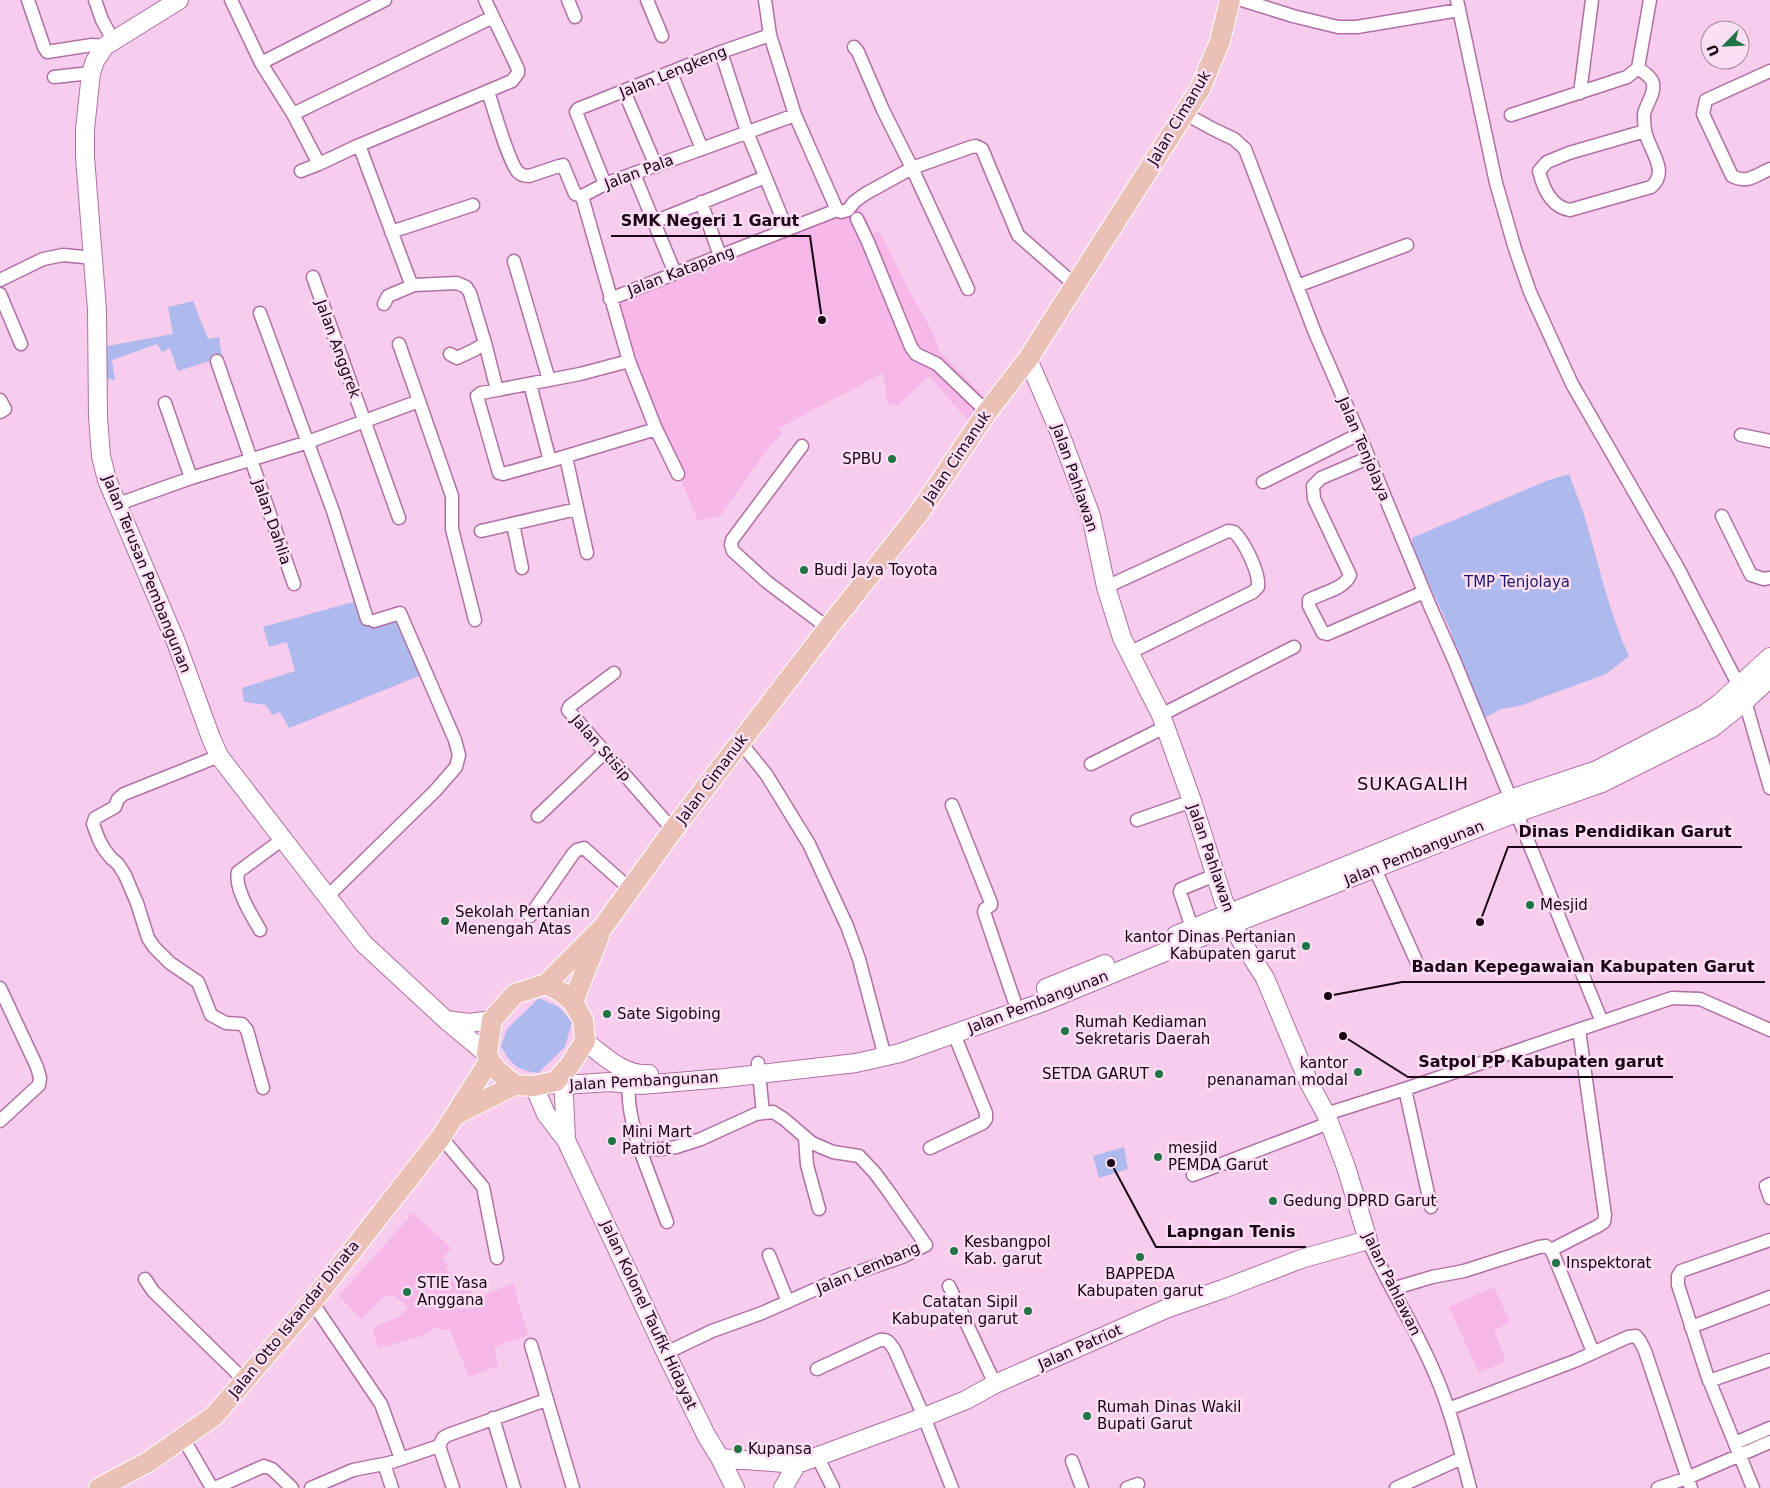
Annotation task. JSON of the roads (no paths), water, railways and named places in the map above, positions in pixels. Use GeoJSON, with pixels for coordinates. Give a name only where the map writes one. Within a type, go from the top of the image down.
{"type":"FeatureCollection","features":[{"type":"Feature","properties":{"kind":"main road","name":"Jalan Terusan Pembangunan"},"geometry":{"type":"LineString","coordinates":[[179,0],[109,43],[95,61],[91,73],[84,157],[97,310],[98,417],[101,456],[107,480],[176,642],[219,756],[363,943],[488,1057]]}},
{"type":"Feature","properties":{"kind":"main road","name":"Jalan Cimanuk"},"geometry":{"type":"LineString","coordinates":[[603,927],[740,742],[919,513],[987,412],[1028,358],[1200,89],[1220,41],[1230,0]]}},
{"type":"Feature","properties":{"kind":"main road","name":"Jalan Pahlawan"},"geometry":{"type":"LineString","coordinates":[[1028,358],[1059,431],[1091,516],[1106,587],[1129,653],[1163,721],[1231,918],[1240,939],[1265,978],[1309,1083],[1328,1119],[1346,1167],[1368,1240]]}},
{"type":"Feature","properties":{"kind":"main road","name":"Jalan Pembangunan"},"geometry":{"type":"LineString","coordinates":[[585,1041],[641,1085],[759,1069],[856,1063],[883,1051],[897,1042],[1096,974],[1184,936],[1513,806],[1602,783],[1712,728],[1742,694],[1770,657]]}},
{"type":"Feature","properties":{"kind":"main road","name":"Jalan Pembangunan"},"geometry":{"type":"LineString","coordinates":[[1742,694],[1770,678]]}},
{"type":"Feature","properties":{"kind":"main road","name":"Jalan Pembangunan"},"geometry":{"type":"LineString","coordinates":[[1231,918],[1375,869],[1513,806]]}},
{"type":"Feature","properties":{"kind":"main road"},"geometry":{"type":"LineString","coordinates":[[544,1083],[497,1070],[488,1057],[492,1020],[515,994],[546,984],[603,927]]}},
{"type":"Feature","properties":{"kind":"main road"},"geometry":{"type":"LineString","coordinates":[[572,1002],[603,927]]}},
{"type":"Feature","properties":{"kind":"main road"},"geometry":{"type":"LineString","coordinates":[[457,1114],[544,1083],[570,1065],[585,1041],[583,1020],[572,1002],[561,992],[546,984]]}},
{"type":"Feature","properties":{"kind":"main road","name":"Jalan Pembangunan"},"geometry":{"type":"LineString","coordinates":[[883,1051],[900,1053],[954,1034],[1024,1000]]}},
{"type":"Feature","properties":{"kind":"main road"},"geometry":{"type":"LineString","coordinates":[[446,1020],[469,1023],[492,1020]]}},
{"type":"Feature","properties":{"kind":"main road","name":"Jalan Otto Iskandar Dinata"},"geometry":{"type":"LineString","coordinates":[[99,1488],[148,1462],[214,1416],[312,1302],[441,1137],[457,1114],[488,1057]]}},
{"type":"Feature","properties":{"kind":"main road"},"geometry":{"type":"LineString","coordinates":[[610,1082],[613,1064]]}},
{"type":"Feature","properties":{"kind":"main road","name":"Jalan Pembangunan"},"geometry":{"type":"LineString","coordinates":[[544,1083],[610,1082],[630,1078]]}},
{"type":"Feature","properties":{"kind":"main road"},"geometry":{"type":"LineString","coordinates":[[544,1083],[546,1114],[566,1140]]}},
{"type":"Feature","properties":{"kind":"main road"},"geometry":{"type":"LineString","coordinates":[[544,1083],[566,1140]]}},
{"type":"Feature","properties":{"kind":"main road","name":"Jalan Kolonel Taufik Hidayat"},"geometry":{"type":"LineString","coordinates":[[566,1140],[666,1353],[734,1488]]}},
{"type":"Feature","properties":{"kind":"main road","name":"Jalan Patriot"},"geometry":{"type":"LineString","coordinates":[[720,1458],[796,1464],[966,1400],[995,1384],[1168,1308],[1300,1259],[1368,1240]]}},
{"type":"Feature","properties":{"kind":"main road"},"geometry":{"type":"LineString","coordinates":[[783,1488],[796,1464]]}},
{"type":"Feature","properties":{"kind":"street"},"geometry":{"type":"LineString","coordinates":[[28,0],[47,52],[109,43],[95,0]]}},
{"type":"Feature","properties":{"kind":"street"},"geometry":{"type":"LineString","coordinates":[[231,0],[261,63],[293,114],[319,164]]}},
{"type":"Feature","properties":{"kind":"street"},"geometry":{"type":"LineString","coordinates":[[261,63],[384,0]]}},
{"type":"Feature","properties":{"kind":"street"},"geometry":{"type":"LineString","coordinates":[[301,171],[512,81],[518,73],[518,69],[486,0]]}},
{"type":"Feature","properties":{"kind":"street"},"geometry":{"type":"LineString","coordinates":[[568,0],[575,17]]}},
{"type":"Feature","properties":{"kind":"street"},"geometry":{"type":"LineString","coordinates":[[647,0],[662,36]]}},
{"type":"Feature","properties":{"kind":"street"},"geometry":{"type":"LineString","coordinates":[[765,0],[770,35],[795,115],[837,210]]}},
{"type":"Feature","properties":{"kind":"street"},"geometry":{"type":"LineString","coordinates":[[1242,0],[1293,16],[1338,27],[1358,27],[1458,5],[1496,183],[1515,249],[1530,292],[1572,384],[1670,555],[1742,694],[1770,788]]}},
{"type":"Feature","properties":{"kind":"street"},"geometry":{"type":"LineString","coordinates":[[1580,92],[1592,0]]}},
{"type":"Feature","properties":{"kind":"street"},"geometry":{"type":"LineString","coordinates":[[1511,115],[1627,77],[1638,68],[1650,0]]}},
{"type":"Feature","properties":{"kind":"street"},"geometry":{"type":"LineString","coordinates":[[293,114],[493,17]]}},
{"type":"Feature","properties":{"kind":"street","name":"Jalan Lengkeng"},"geometry":{"type":"LineString","coordinates":[[605,184],[577,110],[721,52],[770,35]]}},
{"type":"Feature","properties":{"kind":"street"},"geometry":{"type":"LineString","coordinates":[[854,47],[968,289]]}},
{"type":"Feature","properties":{"kind":"street"},"geometry":{"type":"LineString","coordinates":[[721,52],[747,132],[787,230]]}},
{"type":"Feature","properties":{"kind":"street"},"geometry":{"type":"LineString","coordinates":[[1638,68],[1652,80],[1654,86],[1644,114],[1645,131],[1658,164],[1659,176],[1654,184],[1646,188],[1570,210],[1563,209],[1555,204],[1541,181],[1539,171],[1543,165],[1569,154],[1645,131]]}},
{"type":"Feature","properties":{"kind":"street"},"geometry":{"type":"LineString","coordinates":[[1770,71],[1706,100],[1703,114],[1732,176],[1739,180],[1747,180],[1770,169]]}},
{"type":"Feature","properties":{"kind":"street"},"geometry":{"type":"LineString","coordinates":[[54,77],[91,73]]}},
{"type":"Feature","properties":{"kind":"street"},"geometry":{"type":"LineString","coordinates":[[671,73],[702,148]]}},
{"type":"Feature","properties":{"kind":"street"},"geometry":{"type":"LineString","coordinates":[[488,91],[510,157],[518,173],[529,176],[564,166],[575,194],[583,197],[628,361],[656,429],[678,474]]}},
{"type":"Feature","properties":{"kind":"street"},"geometry":{"type":"LineString","coordinates":[[624,92],[656,166]]}},
{"type":"Feature","properties":{"kind":"street","name":"Jalan Tenjolaya"},"geometry":{"type":"LineString","coordinates":[[1184,113],[1213,130],[1234,139],[1244,149],[1338,387],[1454,660],[1602,1022]]}},
{"type":"Feature","properties":{"kind":"street","name":"Jalan Pala"},"geometry":{"type":"LineString","coordinates":[[583,197],[586,193],[605,184],[795,115]]}},
{"type":"Feature","properties":{"kind":"street"},"geometry":{"type":"LineString","coordinates":[[359,145],[410,281],[414,285]]}},
{"type":"Feature","properties":{"kind":"street","name":"Jalan Katapang"},"geometry":{"type":"LineString","coordinates":[[610,299],[837,210],[842,212],[848,210],[864,194],[912,168],[976,146],[982,149],[1018,235],[1075,285]]}},
{"type":"Feature","properties":{"kind":"street"},"geometry":{"type":"LineString","coordinates":[[634,174],[675,273]]}},
{"type":"Feature","properties":{"kind":"street"},"geometry":{"type":"LineString","coordinates":[[654,222],[765,177]]}},
{"type":"Feature","properties":{"kind":"street"},"geometry":{"type":"LineString","coordinates":[[701,202],[720,256]]}},
{"type":"Feature","properties":{"kind":"street"},"geometry":{"type":"LineString","coordinates":[[392,232],[473,205]]}},
{"type":"Feature","properties":{"kind":"street"},"geometry":{"type":"LineString","coordinates":[[857,219],[911,348],[916,354],[938,364],[987,412]]}},
{"type":"Feature","properties":{"kind":"street"},"geometry":{"type":"LineString","coordinates":[[1297,286],[1407,245]]}},
{"type":"Feature","properties":{"kind":"street"},"geometry":{"type":"LineString","coordinates":[[0,280],[43,259],[63,255],[94,258]]}},
{"type":"Feature","properties":{"kind":"street"},"geometry":{"type":"LineString","coordinates":[[514,261],[549,380]]}},
{"type":"Feature","properties":{"kind":"street","name":"Jalan Anggrek"},"geometry":{"type":"LineString","coordinates":[[312,277],[399,518]]}},
{"type":"Feature","properties":{"kind":"street"},"geometry":{"type":"LineString","coordinates":[[384,304],[388,296],[414,285],[457,283],[466,287],[470,293],[485,342],[497,390]]}},
{"type":"Feature","properties":{"kind":"street"},"geometry":{"type":"LineString","coordinates":[[0,294],[21,344]]}},
{"type":"Feature","properties":{"kind":"street"},"geometry":{"type":"LineString","coordinates":[[260,313],[333,511],[370,620],[400,613],[455,740],[459,755],[456,767],[435,791],[328,896]]}},
{"type":"Feature","properties":{"kind":"street"},"geometry":{"type":"LineString","coordinates":[[450,354],[457,358],[485,342]]}},
{"type":"Feature","properties":{"kind":"street"},"geometry":{"type":"LineString","coordinates":[[399,344],[452,496],[452,529],[475,620]]}},
{"type":"Feature","properties":{"kind":"street","name":"Jalan Dahlia"},"geometry":{"type":"LineString","coordinates":[[217,361],[294,584]]}},
{"type":"Feature","properties":{"kind":"street"},"geometry":{"type":"LineString","coordinates":[[628,361],[549,380],[481,393],[477,396],[498,473],[503,474],[566,457],[656,429]]}},
{"type":"Feature","properties":{"kind":"street"},"geometry":{"type":"LineString","coordinates":[[530,384],[550,461]]}},
{"type":"Feature","properties":{"kind":"street"},"geometry":{"type":"LineString","coordinates":[[0,400],[5,409],[0,412]]}},
{"type":"Feature","properties":{"kind":"street"},"geometry":{"type":"LineString","coordinates":[[118,504],[191,478],[308,442],[420,401]]}},
{"type":"Feature","properties":{"kind":"street"},"geometry":{"type":"LineString","coordinates":[[165,403],[191,478]]}},
{"type":"Feature","properties":{"kind":"street"},"geometry":{"type":"LineString","coordinates":[[1263,482],[1359,434]]}},
{"type":"Feature","properties":{"kind":"street"},"geometry":{"type":"LineString","coordinates":[[1741,435],[1770,441]]}},
{"type":"Feature","properties":{"kind":"street"},"geometry":{"type":"LineString","coordinates":[[802,446],[732,540],[731,545],[733,551],[767,582],[828,628]]}},
{"type":"Feature","properties":{"kind":"street"},"geometry":{"type":"LineString","coordinates":[[1612,446],[1615,454],[1652,513],[1670,555]]}},
{"type":"Feature","properties":{"kind":"street"},"geometry":{"type":"LineString","coordinates":[[566,457],[587,553]]}},
{"type":"Feature","properties":{"kind":"street"},"geometry":{"type":"LineString","coordinates":[[1368,458],[1321,478],[1313,486],[1314,498],[1350,576],[1343,584],[1309,600],[1309,606],[1323,633],[1327,634],[1424,592]]}},
{"type":"Feature","properties":{"kind":"street"},"geometry":{"type":"LineString","coordinates":[[481,531],[577,509]]}},
{"type":"Feature","properties":{"kind":"street"},"geometry":{"type":"LineString","coordinates":[[1722,516],[1751,575],[1764,579],[1770,578]]}},
{"type":"Feature","properties":{"kind":"street"},"geometry":{"type":"LineString","coordinates":[[513,524],[522,568]]}},
{"type":"Feature","properties":{"kind":"street"},"geometry":{"type":"LineString","coordinates":[[1106,587],[1228,531],[1234,532],[1242,540],[1256,572],[1259,582],[1258,587],[1252,592],[1129,653]]}},
{"type":"Feature","properties":{"kind":"street"},"geometry":{"type":"LineString","coordinates":[[1091,764],[1294,647]]}},
{"type":"Feature","properties":{"kind":"street","name":"Jalan Stisip"},"geometry":{"type":"LineString","coordinates":[[614,673],[570,706],[568,710],[673,830]]}},
{"type":"Feature","properties":{"kind":"street"},"geometry":{"type":"LineString","coordinates":[[740,742],[766,774],[809,844],[847,926],[859,958],[883,1051]]}},
{"type":"Feature","properties":{"kind":"street"},"geometry":{"type":"LineString","coordinates":[[538,816],[605,752]]}},
{"type":"Feature","properties":{"kind":"street"},"geometry":{"type":"LineString","coordinates":[[219,756],[124,794],[118,799],[115,807],[95,818],[93,824],[104,849],[125,875],[137,903],[148,938],[154,947],[170,963],[198,982],[212,1015],[226,1023],[242,1024],[248,1030],[263,1088]]}},
{"type":"Feature","properties":{"kind":"street"},"geometry":{"type":"LineString","coordinates":[[1137,820],[1192,801]]}},
{"type":"Feature","properties":{"kind":"street"},"geometry":{"type":"LineString","coordinates":[[952,805],[991,903],[984,912],[1024,1000]]}},
{"type":"Feature","properties":{"kind":"street"},"geometry":{"type":"LineString","coordinates":[[260,930],[241,892],[237,876],[238,872],[283,839]]}},
{"type":"Feature","properties":{"kind":"street"},"geometry":{"type":"LineString","coordinates":[[530,916],[573,854],[581,848],[584,848],[632,886]]}},
{"type":"Feature","properties":{"kind":"street"},"geometry":{"type":"LineString","coordinates":[[1375,869],[1418,965]]}},
{"type":"Feature","properties":{"kind":"street"},"geometry":{"type":"LineString","coordinates":[[1184,936],[1181,889],[1215,875]]}},
{"type":"Feature","properties":{"kind":"street"},"geometry":{"type":"LineString","coordinates":[[0,988],[38,1067],[40,1078],[39,1085],[0,1121]]}},
{"type":"Feature","properties":{"kind":"street"},"geometry":{"type":"LineString","coordinates":[[1193,1175],[1405,1089],[1672,998],[1700,998],[1770,1030]]}},
{"type":"Feature","properties":{"kind":"street"},"geometry":{"type":"LineString","coordinates":[[1551,1250],[1598,1226],[1604,1222],[1605,1215],[1579,1030]]}},
{"type":"Feature","properties":{"kind":"street"},"geometry":{"type":"LineString","coordinates":[[930,1148],[983,1123],[986,1118],[986,1113],[954,1034]]}},
{"type":"Feature","properties":{"kind":"street"},"geometry":{"type":"LineString","coordinates":[[640,1150],[662,1150],[685,1144],[701,1139],[756,1114],[763,1113],[759,1069]]}},
{"type":"Feature","properties":{"kind":"street"},"geometry":{"type":"LineString","coordinates":[[630,1078],[630,1106],[640,1150],[667,1222]]}},
{"type":"Feature","properties":{"kind":"street"},"geometry":{"type":"LineString","coordinates":[[1405,1089],[1431,1207]]}},
{"type":"Feature","properties":{"kind":"street","name":"Jalan Lembang"},"geometry":{"type":"LineString","coordinates":[[666,1353],[712,1331],[788,1302],[841,1278],[888,1262],[926,1245],[889,1192],[859,1156],[833,1152],[812,1143],[773,1112],[763,1113]]}},
{"type":"Feature","properties":{"kind":"street"},"geometry":{"type":"LineString","coordinates":[[441,1137],[483,1187],[497,1258]]}},
{"type":"Feature","properties":{"kind":"street"},"geometry":{"type":"LineString","coordinates":[[804,1137],[807,1166],[819,1209]]}},
{"type":"Feature","properties":{"kind":"street"},"geometry":{"type":"LineString","coordinates":[[1770,1184],[1766,1186],[1770,1198]]}},
{"type":"Feature","properties":{"kind":"street","name":"Jalan Pahlawan"},"geometry":{"type":"LineString","coordinates":[[1368,1240],[1421,1342],[1436,1376],[1448,1410],[1470,1488]]}},
{"type":"Feature","properties":{"kind":"street"},"geometry":{"type":"LineString","coordinates":[[1753,1488],[1709,1381],[1678,1285],[1678,1276],[1681,1271],[1770,1240]]}},
{"type":"Feature","properties":{"kind":"street"},"geometry":{"type":"LineString","coordinates":[[1392,1289],[1432,1277],[1464,1271],[1546,1246],[1551,1250],[1593,1352]]}},
{"type":"Feature","properties":{"kind":"street"},"geometry":{"type":"LineString","coordinates":[[769,1255],[788,1302]]}},
{"type":"Feature","properties":{"kind":"street"},"geometry":{"type":"LineString","coordinates":[[145,1279],[153,1291],[244,1380]]}},
{"type":"Feature","properties":{"kind":"street"},"geometry":{"type":"LineString","coordinates":[[949,1286],[995,1384]]}},
{"type":"Feature","properties":{"kind":"street"},"geometry":{"type":"LineString","coordinates":[[1691,1326],[1770,1297]]}},
{"type":"Feature","properties":{"kind":"street"},"geometry":{"type":"LineString","coordinates":[[312,1302],[381,1404],[401,1459]]}},
{"type":"Feature","properties":{"kind":"street"},"geometry":{"type":"LineString","coordinates":[[1448,1410],[1575,1361],[1628,1337],[1636,1336],[1640,1340],[1689,1483]]}},
{"type":"Feature","properties":{"kind":"street"},"geometry":{"type":"LineString","coordinates":[[817,1369],[880,1340],[885,1340],[892,1345],[924,1417],[952,1488]]}},
{"type":"Feature","properties":{"kind":"street"},"geometry":{"type":"LineString","coordinates":[[531,1345],[573,1488]]}},
{"type":"Feature","properties":{"kind":"street"},"geometry":{"type":"LineString","coordinates":[[1709,1381],[1770,1360]]}},
{"type":"Feature","properties":{"kind":"street"},"geometry":{"type":"LineString","coordinates":[[311,1488],[353,1470],[384,1464],[439,1446],[443,1438],[448,1434],[546,1400]]}},
{"type":"Feature","properties":{"kind":"street"},"geometry":{"type":"LineString","coordinates":[[493,1418],[514,1488]]}},
{"type":"Feature","properties":{"kind":"street"},"geometry":{"type":"LineString","coordinates":[[1658,1488],[1689,1483],[1770,1428]]}},
{"type":"Feature","properties":{"kind":"street"},"geometry":{"type":"LineString","coordinates":[[184,1438],[213,1488],[264,1466],[272,1469],[292,1488]]}},
{"type":"Feature","properties":{"kind":"street"},"geometry":{"type":"LineString","coordinates":[[1737,1449],[1770,1442]]}},
{"type":"Feature","properties":{"kind":"street"},"geometry":{"type":"LineString","coordinates":[[439,1446],[453,1488]]}},
{"type":"Feature","properties":{"kind":"street"},"geometry":{"type":"LineString","coordinates":[[817,1456],[833,1488]]}},
{"type":"Feature","properties":{"kind":"street"},"geometry":{"type":"LineString","coordinates":[[1396,1488],[1462,1458]]}},
{"type":"Feature","properties":{"kind":"street"},"geometry":{"type":"LineString","coordinates":[[1072,1461],[1082,1488]]}},
{"type":"Feature","properties":{"kind":"street"},"geometry":{"type":"LineString","coordinates":[[384,1464],[392,1488]]}},
{"type":"Feature","properties":{"kind":"place","name":"SMK Negeri 1 Garut"},"geometry":{"type":"Point","coordinates":[822,320]}},
{"type":"Feature","properties":{"kind":"place","name":"SPBU"},"geometry":{"type":"Point","coordinates":[892,459]}},
{"type":"Feature","properties":{"kind":"place","name":"Budi Jaya Toyota"},"geometry":{"type":"Point","coordinates":[804,570]}},
{"type":"Feature","properties":{"kind":"place","name":"Mesjid"},"geometry":{"type":"Point","coordinates":[1530,905]}},
{"type":"Feature","properties":{"kind":"place","name":"Sekolah Pertanian Menengah Atas"},"geometry":{"type":"Point","coordinates":[445,921]}},
{"type":"Feature","properties":{"kind":"place","name":"Dinas Pendidikan Garut"},"geometry":{"type":"Point","coordinates":[1480,922]}},
{"type":"Feature","properties":{"kind":"place","name":"kantor Dinas Pertanian Kabupaten garut"},"geometry":{"type":"Point","coordinates":[1306,946]}},
{"type":"Feature","properties":{"kind":"place","name":"Badan Kepegawaian Kabupaten Garut"},"geometry":{"type":"Point","coordinates":[1328,996]}},
{"type":"Feature","properties":{"kind":"place","name":"Sate Sigobing"},"geometry":{"type":"Point","coordinates":[607,1014]}},
{"type":"Feature","properties":{"kind":"place","name":"Rumah Kediaman Sekretaris Daerah"},"geometry":{"type":"Point","coordinates":[1065,1031]}},
{"type":"Feature","properties":{"kind":"place","name":"Satpol PP Kabupaten garut"},"geometry":{"type":"Point","coordinates":[1343,1036]}},
{"type":"Feature","properties":{"kind":"place","name":"kantor penanaman modal"},"geometry":{"type":"Point","coordinates":[1358,1072]}},
{"type":"Feature","properties":{"kind":"place","name":"SETDA GARUT"},"geometry":{"type":"Point","coordinates":[1159,1074]}},
{"type":"Feature","properties":{"kind":"place","name":"Mini Mart Patriot"},"geometry":{"type":"Point","coordinates":[612,1141]}},
{"type":"Feature","properties":{"kind":"place","name":"mesjid PEMDA Garut"},"geometry":{"type":"Point","coordinates":[1158,1157]}},
{"type":"Feature","properties":{"kind":"place","name":"Lapngan Tenis"},"geometry":{"type":"Point","coordinates":[1111,1163]}},
{"type":"Feature","properties":{"kind":"place","name":"Gedung DPRD Garut"},"geometry":{"type":"Point","coordinates":[1273,1201]}},
{"type":"Feature","properties":{"kind":"place","name":"Kesbangpol Kab. garut"},"geometry":{"type":"Point","coordinates":[954,1251]}},
{"type":"Feature","properties":{"kind":"place","name":"BAPPEDA Kabupaten garut"},"geometry":{"type":"Point","coordinates":[1140,1257]}},
{"type":"Feature","properties":{"kind":"place","name":"Inspektorat"},"geometry":{"type":"Point","coordinates":[1556,1263]}},
{"type":"Feature","properties":{"kind":"place","name":"STIE Yasa Anggana"},"geometry":{"type":"Point","coordinates":[407,1292]}},
{"type":"Feature","properties":{"kind":"place","name":"Catatan Sipil Kabupaten garut"},"geometry":{"type":"Point","coordinates":[1028,1311]}},
{"type":"Feature","properties":{"kind":"place","name":"Rumah Dinas Wakil Bupati Garut"},"geometry":{"type":"Point","coordinates":[1087,1416]}},
{"type":"Feature","properties":{"kind":"place","name":"Kupansa"},"geometry":{"type":"Point","coordinates":[738,1449]}},
{"type":"Feature","properties":{"kind":"district","name":"SUKAGALIH"},"geometry":{"type":"Point","coordinates":[1413,783]}},
{"type":"Feature","properties":{"kind":"park label","name":"TMP Tenjolaya"},"geometry":{"type":"Point","coordinates":[1517,582]}}]}
